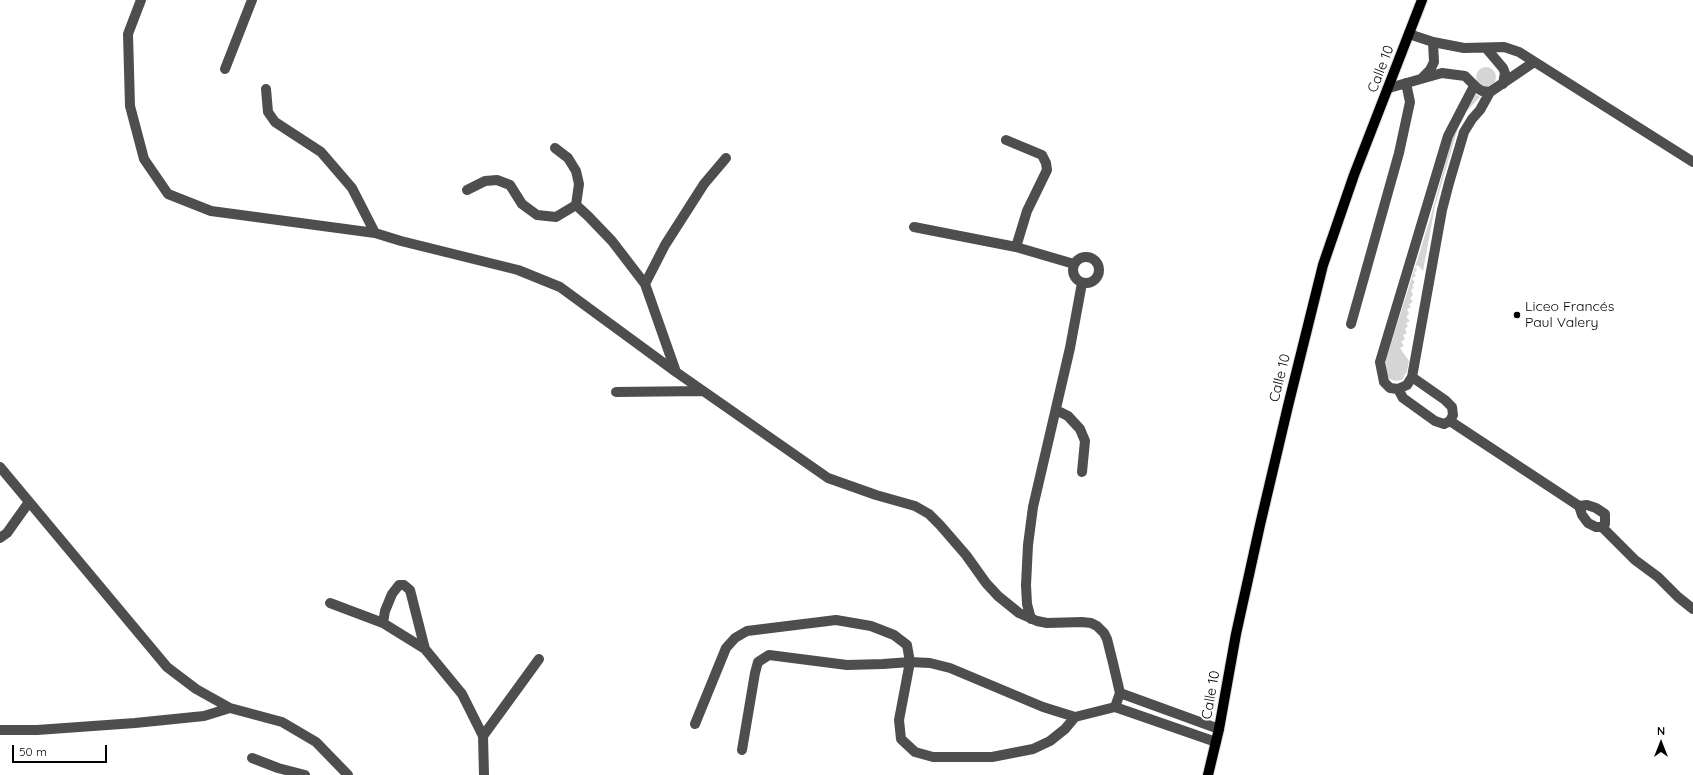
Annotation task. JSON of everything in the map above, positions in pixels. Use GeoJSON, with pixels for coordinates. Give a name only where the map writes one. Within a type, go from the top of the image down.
{"type":"FeatureCollection","features":[{"type":"Feature","properties":{"kind":"main road","name":"Calle 10"},"geometry":{"type":"LineString","coordinates":[[1208,775],[1219,729],[1236,634],[1260,525],[1323,265],[1343,204],[1422,0]]}},
{"type":"Feature","properties":{"kind":"lane"},"geometry":{"type":"LineString","coordinates":[[141,0],[128,34],[130,106],[144,159],[168,194],[211,211],[375,233],[401,241],[518,270],[560,287],[676,372],[828,478],[876,495],[915,506],[928,514],[940,525],[966,555],[986,583],[1008,606],[1031,619],[1047,623],[1082,622],[1091,623],[1097,626],[1104,632],[1107,639],[1120,694],[1115,707]]}},
{"type":"Feature","properties":{"kind":"lane"},"geometry":{"type":"LineString","coordinates":[[225,70],[252,0]]}},
{"type":"Feature","properties":{"kind":"lane"},"geometry":{"type":"LineString","coordinates":[[1409,34],[1433,42],[1464,48],[1504,47],[1519,52],[1693,162]]}},
{"type":"Feature","properties":{"kind":"lane"},"geometry":{"type":"LineString","coordinates":[[1422,78],[1430,70],[1434,62],[1433,42]]}},
{"type":"Feature","properties":{"kind":"lane"},"geometry":{"type":"LineString","coordinates":[[1486,48],[1503,68],[1505,73],[1503,84]]}},
{"type":"Feature","properties":{"kind":"lane"},"geometry":{"type":"LineString","coordinates":[[1474,86],[1448,136],[1380,362],[1384,382],[1390,388],[1398,389],[1407,385],[1412,377],[1442,210],[1464,132],[1480,110],[1490,92],[1534,62]]}},
{"type":"Feature","properties":{"kind":"lane"},"geometry":{"type":"LineString","coordinates":[[1388,88],[1442,73],[1465,76],[1474,86],[1482,91],[1490,92]]}},
{"type":"Feature","properties":{"kind":"lane"},"geometry":{"type":"LineString","coordinates":[[1350,324],[1400,146],[1410,102],[1406,83]]}},
{"type":"Feature","properties":{"kind":"lane"},"geometry":{"type":"LineString","coordinates":[[266,89],[268,112],[274,122],[321,152],[352,188],[375,233]]}},
{"type":"Feature","properties":{"kind":"lane"},"geometry":{"type":"LineString","coordinates":[[1006,140],[1042,155],[1046,163],[1047,170],[1027,211],[1016,247]]}},
{"type":"Feature","properties":{"kind":"lane"},"geometry":{"type":"LineString","coordinates":[[555,148],[568,158],[576,171],[579,184],[576,205]]}},
{"type":"Feature","properties":{"kind":"lane"},"geometry":{"type":"LineString","coordinates":[[645,284],[665,245],[704,184],[726,158]]}},
{"type":"Feature","properties":{"kind":"lane"},"geometry":{"type":"LineString","coordinates":[[467,190],[485,181],[497,180],[510,185],[522,204],[537,215],[556,217],[576,205]]}},
{"type":"Feature","properties":{"kind":"lane"},"geometry":{"type":"LineString","coordinates":[[576,205],[612,241],[645,284],[676,372]]}},
{"type":"Feature","properties":{"kind":"lane"},"geometry":{"type":"LineString","coordinates":[[914,227],[1016,247],[1074,264]]}},
{"type":"Feature","properties":{"kind":"lane"},"geometry":{"type":"LineString","coordinates":[[1088,256],[1095,259],[1099,265],[1100,271],[1095,280],[1089,283],[1082,282],[1078,280],[1073,273],[1074,264],[1081,257],[1088,256]]}},
{"type":"Feature","properties":{"kind":"lane"},"geometry":{"type":"LineString","coordinates":[[1031,619],[1026,596],[1028,545],[1034,507],[1070,348],[1082,282]]}},
{"type":"Feature","properties":{"kind":"lane"},"geometry":{"type":"LineString","coordinates":[[1398,389],[1403,398],[1431,419],[1444,424],[1450,421],[1453,415],[1452,407],[1445,400],[1412,377]]}},
{"type":"Feature","properties":{"kind":"lane"},"geometry":{"type":"LineString","coordinates":[[616,392],[703,391]]}},
{"type":"Feature","properties":{"kind":"lane"},"geometry":{"type":"LineString","coordinates":[[1056,410],[1068,416],[1080,428],[1085,441],[1082,472]]}},
{"type":"Feature","properties":{"kind":"lane"},"geometry":{"type":"LineString","coordinates":[[1450,421],[1579,506],[1582,515],[1588,523],[1596,527],[1602,527],[1635,560],[1658,577],[1678,597],[1693,609]]}},
{"type":"Feature","properties":{"kind":"lane"},"geometry":{"type":"LineString","coordinates":[[0,467],[167,667],[196,689],[230,708],[282,722],[316,742],[348,775]]}},
{"type":"Feature","properties":{"kind":"lane"},"geometry":{"type":"LineString","coordinates":[[0,538],[7,533],[29,502]]}},
{"type":"Feature","properties":{"kind":"lane"},"geometry":{"type":"LineString","coordinates":[[1579,506],[1587,505],[1596,508],[1604,514],[1606,520],[1602,527]]}},
{"type":"Feature","properties":{"kind":"lane"},"geometry":{"type":"LineString","coordinates":[[384,623],[385,611],[392,594],[399,586],[404,585],[410,590],[425,648]]}},
{"type":"Feature","properties":{"kind":"lane"},"geometry":{"type":"LineString","coordinates":[[330,602],[384,623],[425,648],[462,694],[483,736],[484,775]]}},
{"type":"Feature","properties":{"kind":"lane"},"geometry":{"type":"LineString","coordinates":[[695,724],[726,648],[735,638],[747,631],[836,620],[871,626],[894,635],[907,645],[910,662],[899,720],[901,739],[915,752],[933,756],[992,757],[1034,749],[1050,741],[1065,729],[1075,717]]}},
{"type":"Feature","properties":{"kind":"lane"},"geometry":{"type":"LineString","coordinates":[[742,750],[758,662],[769,655],[847,665],[910,662],[930,663],[950,668],[1043,707],[1075,717],[1115,707],[1216,742]]}},
{"type":"Feature","properties":{"kind":"lane"},"geometry":{"type":"LineString","coordinates":[[483,736],[539,659]]}},
{"type":"Feature","properties":{"kind":"lane"},"geometry":{"type":"LineString","coordinates":[[1120,694],[1219,729]]}},
{"type":"Feature","properties":{"kind":"lane"},"geometry":{"type":"LineString","coordinates":[[0,730],[37,730],[135,723],[204,716],[230,708]]}},
{"type":"Feature","properties":{"kind":"lane"},"geometry":{"type":"LineString","coordinates":[[252,758],[278,768],[305,775]]}},
{"type":"Feature","properties":{"kind":"shaded area"},"geometry":{"type":"Polygon","coordinates":[[[1482,67],[1490,67],[1496,73],[1496,81],[1490,87],[1482,87],[1476,81],[1476,73],[1482,67]]]}},
{"type":"Feature","properties":{"kind":"shaded area"},"geometry":{"type":"Polygon","coordinates":[[[1476,94],[1480,97],[1466,112],[1457,131],[1435,206],[1423,271],[1418,265],[1415,267],[1455,129],[1476,94]]]}},
{"type":"Feature","properties":{"kind":"shaded area"},"geometry":{"type":"Polygon","coordinates":[[[1415,267],[1417,270],[1414,273],[1416,276],[1412,278],[1415,283],[1412,285],[1414,288],[1411,290],[1413,295],[1410,298],[1413,301],[1409,305],[1411,307],[1407,309],[1409,314],[1406,317],[1410,321],[1406,323],[1408,326],[1405,329],[1407,333],[1403,335],[1405,339],[1401,342],[1404,346],[1400,348],[1409,361],[1407,371],[1402,380],[1395,381],[1387,378],[1386,360],[1415,267]]]}},
{"type":"Feature","properties":{"kind":"place","name":"Liceo Francés Paul Valery"},"geometry":{"type":"Point","coordinates":[1517,315]}}]}
